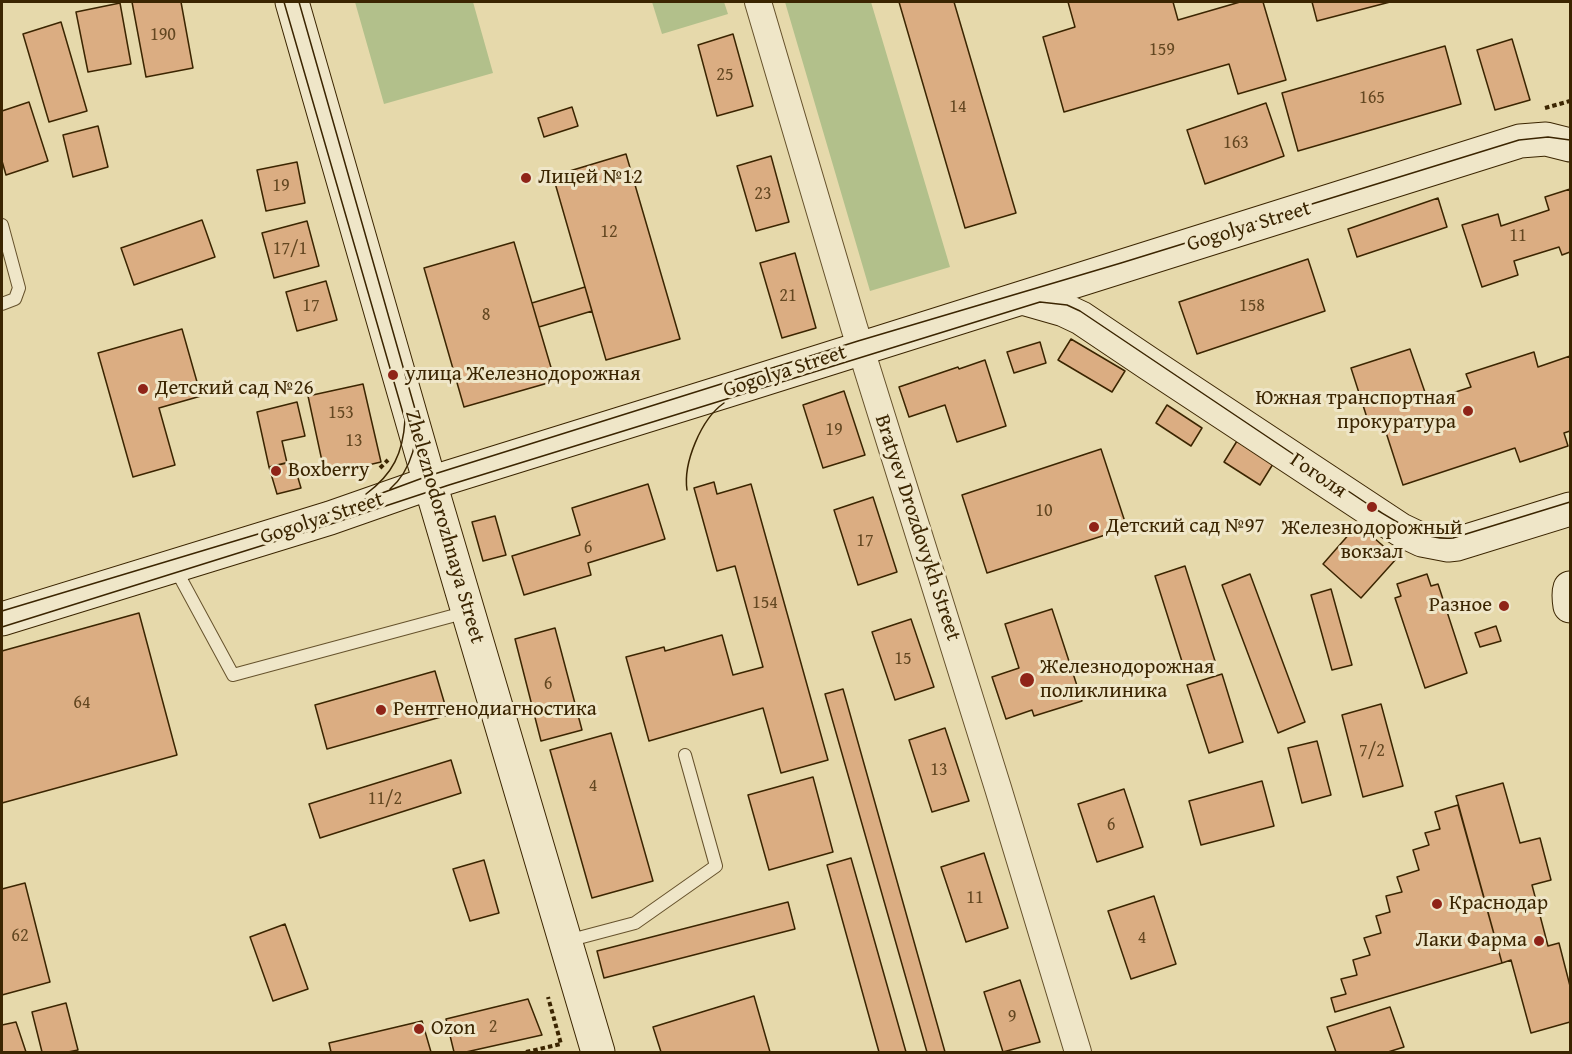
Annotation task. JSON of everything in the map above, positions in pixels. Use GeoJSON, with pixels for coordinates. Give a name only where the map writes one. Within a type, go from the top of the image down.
{"type":"FeatureCollection","features":[{"type":"Feature","properties":{"kind":"street","name":"Zheleznodorozhnaya Street"},"geometry":{"type":"LineString","coordinates":[[292,2],[430,483],[598,1053]]}},
{"type":"Feature","properties":{"kind":"street","name":"Bratyev Drozdovykh Street"},"geometry":{"type":"LineString","coordinates":[[758,2],[860,348],[991,765],[1078,1053]]}},
{"type":"Feature","properties":{"kind":"street","name":"Gogolya Street"},"geometry":{"type":"LineString","coordinates":[[2,619],[330,518],[430,483],[1520,141],[1546,139],[1570,145]]}},
{"type":"Feature","properties":{"kind":"street","name":"Гоголя"},"geometry":{"type":"LineString","coordinates":[[1022,298],[1064,310],[1081,318],[1363,506],[1413,536],[1429,542],[1457,544],[1570,509]]}},
{"type":"Feature","properties":{"kind":"street"},"geometry":{"type":"LineString","coordinates":[[1570,588],[1570,606]]}},
{"type":"Feature","properties":{"kind":"lane"},"geometry":{"type":"LineString","coordinates":[[2,225],[19,288],[15,299],[2,304]]}},
{"type":"Feature","properties":{"kind":"lane"},"geometry":{"type":"LineString","coordinates":[[174,566],[233,675],[468,612]]}},
{"type":"Feature","properties":{"kind":"lane"},"geometry":{"type":"LineString","coordinates":[[566,942],[635,923],[716,866],[685,755]]}},
{"type":"Feature","properties":{"kind":"green space"},"geometry":{"type":"Polygon","coordinates":[[[355,2],[473,2],[493,73],[384,104],[355,2]]]}},
{"type":"Feature","properties":{"kind":"green space"},"geometry":{"type":"Polygon","coordinates":[[[652,2],[724,2],[728,14],[662,34],[652,2]]]}},
{"type":"Feature","properties":{"kind":"green space"},"geometry":{"type":"Polygon","coordinates":[[[785,2],[871,2],[950,267],[870,291],[785,2]]]}},
{"type":"Feature","properties":{"kind":"building"},"geometry":{"type":"Polygon","coordinates":[[[132,2],[181,2],[193,68],[146,77],[132,2]]]}},
{"type":"Feature","properties":{"kind":"building"},"geometry":{"type":"Polygon","coordinates":[[[899,2],[954,2],[1016,213],[965,228],[899,2]]]}},
{"type":"Feature","properties":{"kind":"building"},"geometry":{"type":"Polygon","coordinates":[[[1068,2],[1173,2],[1178,20],[1240,2],[1263,2],[1286,80],[1238,94],[1229,64],[1064,112],[1043,37],[1075,27],[1068,2]]]}},
{"type":"Feature","properties":{"kind":"building"},"geometry":{"type":"Polygon","coordinates":[[[1312,2],[1390,2],[1317,21],[1312,2]]]}},
{"type":"Feature","properties":{"kind":"building"},"geometry":{"type":"Polygon","coordinates":[[[120,3],[131,64],[88,72],[76,12],[120,3]]]}},
{"type":"Feature","properties":{"kind":"building"},"geometry":{"type":"Polygon","coordinates":[[[61,22],[87,111],[49,122],[23,34],[61,22]]]}},
{"type":"Feature","properties":{"kind":"building"},"geometry":{"type":"Polygon","coordinates":[[[733,34],[753,106],[717,116],[698,45],[733,34]]]}},
{"type":"Feature","properties":{"kind":"building"},"geometry":{"type":"Polygon","coordinates":[[[1512,39],[1530,100],[1495,110],[1477,50],[1512,39]]]}},
{"type":"Feature","properties":{"kind":"building"},"geometry":{"type":"Polygon","coordinates":[[[1445,46],[1461,104],[1298,151],[1282,93],[1445,46]]]}},
{"type":"Feature","properties":{"kind":"building"},"geometry":{"type":"Polygon","coordinates":[[[29,102],[48,161],[6,175],[2,161],[2,111],[29,102]]]}},
{"type":"Feature","properties":{"kind":"building"},"geometry":{"type":"Polygon","coordinates":[[[1266,103],[1284,156],[1205,184],[1187,130],[1266,103]]]}},
{"type":"Feature","properties":{"kind":"building"},"geometry":{"type":"Polygon","coordinates":[[[572,107],[578,126],[544,137],[538,118],[572,107]]]}},
{"type":"Feature","properties":{"kind":"building"},"geometry":{"type":"Polygon","coordinates":[[[98,126],[108,167],[73,177],[63,135],[98,126]]]}},
{"type":"Feature","properties":{"kind":"building","name":"Лицей №12"},"geometry":{"type":"Polygon","coordinates":[[[626,154],[680,339],[606,360],[553,176],[626,154]]]}},
{"type":"Feature","properties":{"kind":"building"},"geometry":{"type":"Polygon","coordinates":[[[771,156],[789,222],[756,231],[737,166],[771,156]]]}},
{"type":"Feature","properties":{"kind":"building"},"geometry":{"type":"Polygon","coordinates":[[[297,162],[305,203],[266,211],[257,170],[297,162]]]}},
{"type":"Feature","properties":{"kind":"building"},"geometry":{"type":"Polygon","coordinates":[[[1570,189],[1570,252],[1562,255],[1559,247],[1514,261],[1518,275],[1482,287],[1462,225],[1498,214],[1501,226],[1549,210],[1545,197],[1570,189]]]}},
{"type":"Feature","properties":{"kind":"building"},"geometry":{"type":"Polygon","coordinates":[[[1438,198],[1447,227],[1357,257],[1348,229],[1438,198]]]}},
{"type":"Feature","properties":{"kind":"building"},"geometry":{"type":"Polygon","coordinates":[[[202,220],[215,257],[134,285],[121,248],[202,220]]]}},
{"type":"Feature","properties":{"kind":"building"},"geometry":{"type":"Polygon","coordinates":[[[307,221],[319,266],[274,278],[262,233],[307,221]]]}},
{"type":"Feature","properties":{"kind":"building","name":"Лицей №12"},"geometry":{"type":"Polygon","coordinates":[[[514,242],[555,381],[464,407],[424,268],[514,242]]]}},
{"type":"Feature","properties":{"kind":"building"},"geometry":{"type":"Polygon","coordinates":[[[795,253],[816,328],[782,338],[760,263],[795,253]]]}},
{"type":"Feature","properties":{"kind":"building"},"geometry":{"type":"Polygon","coordinates":[[[1308,259],[1325,311],[1197,354],[1179,302],[1308,259]]]}},
{"type":"Feature","properties":{"kind":"building"},"geometry":{"type":"Polygon","coordinates":[[[326,281],[337,320],[297,331],[286,292],[326,281]]]}},
{"type":"Feature","properties":{"kind":"building"},"geometry":{"type":"Polygon","coordinates":[[[585,287],[592,311],[539,327],[532,303],[585,287]]]}},
{"type":"Feature","properties":{"kind":"building"},"geometry":{"type":"Polygon","coordinates":[[[182,329],[201,396],[159,408],[175,465],[133,477],[98,353],[182,329]]]}},
{"type":"Feature","properties":{"kind":"building"},"geometry":{"type":"Polygon","coordinates":[[[1071,339],[1125,371],[1112,392],[1058,360],[1071,339]]]}},
{"type":"Feature","properties":{"kind":"building"},"geometry":{"type":"Polygon","coordinates":[[[1040,342],[1046,363],[1014,373],[1007,352],[1040,342]]]}},
{"type":"Feature","properties":{"kind":"building","name":"Южная транспортная прокуратура"},"geometry":{"type":"Polygon","coordinates":[[[1410,349],[1428,401],[1471,387],[1466,374],[1534,352],[1538,367],[1570,356],[1570,431],[1564,433],[1568,446],[1520,462],[1515,448],[1403,485],[1382,420],[1369,424],[1351,368],[1410,349]]]}},
{"type":"Feature","properties":{"kind":"building"},"geometry":{"type":"Polygon","coordinates":[[[985,360],[1006,426],[957,442],[945,405],[909,417],[899,387],[985,360]]]}},
{"type":"Feature","properties":{"kind":"building"},"geometry":{"type":"Polygon","coordinates":[[[363,384],[381,462],[325,475],[308,396],[363,384]]]}},
{"type":"Feature","properties":{"kind":"building"},"geometry":{"type":"Polygon","coordinates":[[[844,391],[865,455],[823,468],[803,405],[844,391]]]}},
{"type":"Feature","properties":{"kind":"building"},"geometry":{"type":"Polygon","coordinates":[[[297,402],[305,436],[282,441],[287,463],[269,467],[257,412],[297,402]]]}},
{"type":"Feature","properties":{"kind":"building"},"geometry":{"type":"Polygon","coordinates":[[[1167,405],[1202,428],[1191,446],[1156,423],[1167,405]]]}},
{"type":"Feature","properties":{"kind":"building"},"geometry":{"type":"Polygon","coordinates":[[[1237,441],[1273,464],[1260,485],[1224,462],[1237,441]]]}},
{"type":"Feature","properties":{"kind":"building"},"geometry":{"type":"Polygon","coordinates":[[[1101,449],[1127,528],[987,573],[962,495],[1101,449]]]}},
{"type":"Feature","properties":{"kind":"building"},"geometry":{"type":"Polygon","coordinates":[[[293,461],[301,488],[277,494],[269,467],[293,461]]]}},
{"type":"Feature","properties":{"kind":"building"},"geometry":{"type":"Polygon","coordinates":[[[714,482],[717,494],[751,484],[828,760],[781,773],[763,708],[649,741],[626,657],[664,647],[665,651],[722,635],[733,675],[763,667],[735,566],[717,571],[694,488],[714,482]]]}},
{"type":"Feature","properties":{"kind":"building"},"geometry":{"type":"Polygon","coordinates":[[[648,484],[665,539],[588,563],[591,575],[524,595],[512,556],[580,535],[572,508],[648,484]]]}},
{"type":"Feature","properties":{"kind":"building"},"geometry":{"type":"Polygon","coordinates":[[[873,497],[897,572],[858,585],[834,510],[873,497]]]}},
{"type":"Feature","properties":{"kind":"building"},"geometry":{"type":"Polygon","coordinates":[[[495,516],[506,555],[483,561],[472,522],[495,516]]]}},
{"type":"Feature","properties":{"kind":"building"},"geometry":{"type":"Polygon","coordinates":[[[1358,524],[1397,558],[1361,598],[1323,564],[1358,524]]]}},
{"type":"Feature","properties":{"kind":"building"},"geometry":{"type":"Polygon","coordinates":[[[1185,566],[1215,661],[1185,671],[1155,576],[1185,566]]]}},
{"type":"Feature","properties":{"kind":"building"},"geometry":{"type":"Polygon","coordinates":[[[1250,574],[1305,722],[1278,733],[1222,585],[1250,574]]]}},
{"type":"Feature","properties":{"kind":"building"},"geometry":{"type":"Polygon","coordinates":[[[1427,574],[1431,586],[1438,584],[1467,673],[1425,688],[1395,598],[1401,596],[1397,584],[1427,574]]]}},
{"type":"Feature","properties":{"kind":"building"},"geometry":{"type":"Polygon","coordinates":[[[1331,589],[1352,665],[1332,670],[1311,595],[1331,589]]]}},
{"type":"Feature","properties":{"kind":"building"},"geometry":{"type":"Polygon","coordinates":[[[1052,609],[1082,701],[1034,716],[1032,710],[1006,719],[992,677],[1019,668],[1005,624],[1052,609]]]}},
{"type":"Feature","properties":{"kind":"building"},"geometry":{"type":"Polygon","coordinates":[[[139,613],[177,755],[2,803],[2,651],[139,613]]]}},
{"type":"Feature","properties":{"kind":"building"},"geometry":{"type":"Polygon","coordinates":[[[911,619],[934,687],[895,700],[872,632],[911,619]]]}},
{"type":"Feature","properties":{"kind":"building"},"geometry":{"type":"Polygon","coordinates":[[[1496,626],[1501,641],[1480,647],[1475,633],[1496,626]]]}},
{"type":"Feature","properties":{"kind":"building"},"geometry":{"type":"Polygon","coordinates":[[[555,628],[582,730],[541,741],[515,639],[555,628]]]}},
{"type":"Feature","properties":{"kind":"building","name":"Рентгенодиагностика"},"geometry":{"type":"Polygon","coordinates":[[[435,671],[448,715],[327,749],[315,705],[435,671]]]}},
{"type":"Feature","properties":{"kind":"building"},"geometry":{"type":"Polygon","coordinates":[[[1222,674],[1243,742],[1209,753],[1187,685],[1222,674]]]}},
{"type":"Feature","properties":{"kind":"building"},"geometry":{"type":"Polygon","coordinates":[[[843,689],[945,1052],[927,1052],[825,694],[843,689]]]}},
{"type":"Feature","properties":{"kind":"building"},"geometry":{"type":"Polygon","coordinates":[[[1381,704],[1403,786],[1363,797],[1342,715],[1381,704]]]}},
{"type":"Feature","properties":{"kind":"building"},"geometry":{"type":"Polygon","coordinates":[[[945,728],[969,801],[932,812],[909,740],[945,728]]]}},
{"type":"Feature","properties":{"kind":"building"},"geometry":{"type":"Polygon","coordinates":[[[611,733],[653,881],[592,898],[550,750],[611,733]]]}},
{"type":"Feature","properties":{"kind":"building"},"geometry":{"type":"Polygon","coordinates":[[[1317,741],[1331,795],[1302,803],[1288,748],[1317,741]]]}},
{"type":"Feature","properties":{"kind":"building"},"geometry":{"type":"Polygon","coordinates":[[[451,760],[461,793],[320,838],[309,804],[451,760]]]}},
{"type":"Feature","properties":{"kind":"building"},"geometry":{"type":"Polygon","coordinates":[[[813,777],[833,852],[769,870],[748,795],[813,777]]]}},
{"type":"Feature","properties":{"kind":"building"},"geometry":{"type":"Polygon","coordinates":[[[1262,781],[1274,826],[1201,845],[1189,801],[1262,781]]]}},
{"type":"Feature","properties":{"kind":"building"},"geometry":{"type":"Polygon","coordinates":[[[1503,783],[1520,843],[1540,838],[1551,880],[1532,885],[1548,946],[1559,943],[1570,986],[1570,1022],[1531,1033],[1511,960],[1502,963],[1456,796],[1503,783]]]}},
{"type":"Feature","properties":{"kind":"building"},"geometry":{"type":"Polygon","coordinates":[[[1124,789],[1143,847],[1097,862],[1078,804],[1124,789]]]}},
{"type":"Feature","properties":{"kind":"building","name":"Краснодар"},"geometry":{"type":"Polygon","coordinates":[[[1458,805],[1502,963],[1335,1012],[1331,998],[1346,994],[1341,979],[1357,975],[1353,960],[1370,955],[1364,938],[1381,933],[1376,916],[1390,912],[1386,896],[1402,892],[1397,877],[1419,870],[1413,850],[1429,845],[1425,833],[1440,829],[1435,812],[1458,805]]]}},
{"type":"Feature","properties":{"kind":"building"},"geometry":{"type":"Polygon","coordinates":[[[984,853],[1008,928],[966,942],[941,867],[984,853]]]}},
{"type":"Feature","properties":{"kind":"building"},"geometry":{"type":"Polygon","coordinates":[[[851,858],[906,1052],[879,1052],[827,865],[851,858]]]}},
{"type":"Feature","properties":{"kind":"building"},"geometry":{"type":"Polygon","coordinates":[[[484,860],[499,913],[470,921],[453,869],[484,860]]]}},
{"type":"Feature","properties":{"kind":"building"},"geometry":{"type":"Polygon","coordinates":[[[25,883],[50,982],[2,995],[2,889],[25,883]]]}},
{"type":"Feature","properties":{"kind":"building"},"geometry":{"type":"Polygon","coordinates":[[[1154,896],[1176,964],[1131,979],[1108,911],[1154,896]]]}},
{"type":"Feature","properties":{"kind":"building"},"geometry":{"type":"Polygon","coordinates":[[[788,902],[795,929],[604,978],[597,951],[788,902]]]}},
{"type":"Feature","properties":{"kind":"building"},"geometry":{"type":"Polygon","coordinates":[[[285,924],[308,989],[273,1001],[250,937],[285,924]]]}},
{"type":"Feature","properties":{"kind":"building"},"geometry":{"type":"Polygon","coordinates":[[[1020,980],[1040,1042],[1003,1052],[984,992],[1020,980]]]}},
{"type":"Feature","properties":{"kind":"building"},"geometry":{"type":"Polygon","coordinates":[[[754,996],[770,1052],[661,1052],[653,1027],[754,996]]]}},
{"type":"Feature","properties":{"kind":"building"},"geometry":{"type":"Polygon","coordinates":[[[528,999],[542,1035],[466,1052],[454,1052],[446,1019],[528,999]]]}},
{"type":"Feature","properties":{"kind":"building"},"geometry":{"type":"Polygon","coordinates":[[[66,1003],[78,1050],[42,1052],[32,1012],[66,1003]]]}},
{"type":"Feature","properties":{"kind":"building"},"geometry":{"type":"Polygon","coordinates":[[[1390,1007],[1404,1047],[1388,1052],[1336,1052],[1327,1027],[1390,1007]]]}},
{"type":"Feature","properties":{"kind":"building"},"geometry":{"type":"Polygon","coordinates":[[[422,1021],[431,1052],[331,1052],[329,1043],[422,1021]]]}},
{"type":"Feature","properties":{"kind":"building"},"geometry":{"type":"Polygon","coordinates":[[[16,1022],[26,1052],[2,1052],[2,1025],[16,1022]]]}},
{"type":"Feature","properties":{"kind":"tram line"},"geometry":{"type":"LineString","coordinates":[[284,2],[405,420],[402,443],[395,462],[383,479],[366,494]]}},
{"type":"Feature","properties":{"kind":"tram line"},"geometry":{"type":"LineString","coordinates":[[299,2],[415,409],[416,431],[413,452],[404,472],[390,489]]}},
{"type":"Feature","properties":{"kind":"tram line"},"geometry":{"type":"LineString","coordinates":[[2,611],[328,513],[428,476],[858,341],[1121,263],[1519,140],[1548,137],[1570,140]]}},
{"type":"Feature","properties":{"kind":"tram line"},"geometry":{"type":"LineString","coordinates":[[2,627],[449,485],[1040,302],[1067,305],[1080,311],[1372,507],[1400,524],[1421,533],[1453,538],[1570,502]]}},
{"type":"Feature","properties":{"kind":"tram line"},"geometry":{"type":"LineString","coordinates":[[687,490],[686,479],[695,442],[708,420],[724,403]]}},
{"type":"Feature","properties":{"kind":"place","name":"Лицей №12"},"geometry":{"type":"Point","coordinates":[526,178]}},
{"type":"Feature","properties":{"kind":"place","name":"улица Железнодорожная"},"geometry":{"type":"Point","coordinates":[393,375]}},
{"type":"Feature","properties":{"kind":"place","name":"Детский сад №26"},"geometry":{"type":"Point","coordinates":[143,389]}},
{"type":"Feature","properties":{"kind":"place","name":"Южная транспортная прокуратура"},"geometry":{"type":"Point","coordinates":[1468,411]}},
{"type":"Feature","properties":{"kind":"place","name":"Boxberry"},"geometry":{"type":"Point","coordinates":[276,471]}},
{"type":"Feature","properties":{"kind":"place","name":"Железнодорожный вокзал"},"geometry":{"type":"Point","coordinates":[1372,507]}},
{"type":"Feature","properties":{"kind":"place","name":"Детский сад №97"},"geometry":{"type":"Point","coordinates":[1094,527]}},
{"type":"Feature","properties":{"kind":"place","name":"Разное"},"geometry":{"type":"Point","coordinates":[1504,606]}},
{"type":"Feature","properties":{"kind":"place","name":"Железнодорожная поликлиника"},"geometry":{"type":"Point","coordinates":[1027,680]}},
{"type":"Feature","properties":{"kind":"place","name":"Рентгенодиагностика"},"geometry":{"type":"Point","coordinates":[381,710]}},
{"type":"Feature","properties":{"kind":"place","name":"Краснодар"},"geometry":{"type":"Point","coordinates":[1437,904]}},
{"type":"Feature","properties":{"kind":"place","name":"Лаки Фарма"},"geometry":{"type":"Point","coordinates":[1539,941]}},
{"type":"Feature","properties":{"kind":"place","name":"Ozon"},"geometry":{"type":"Point","coordinates":[419,1029]}}]}
